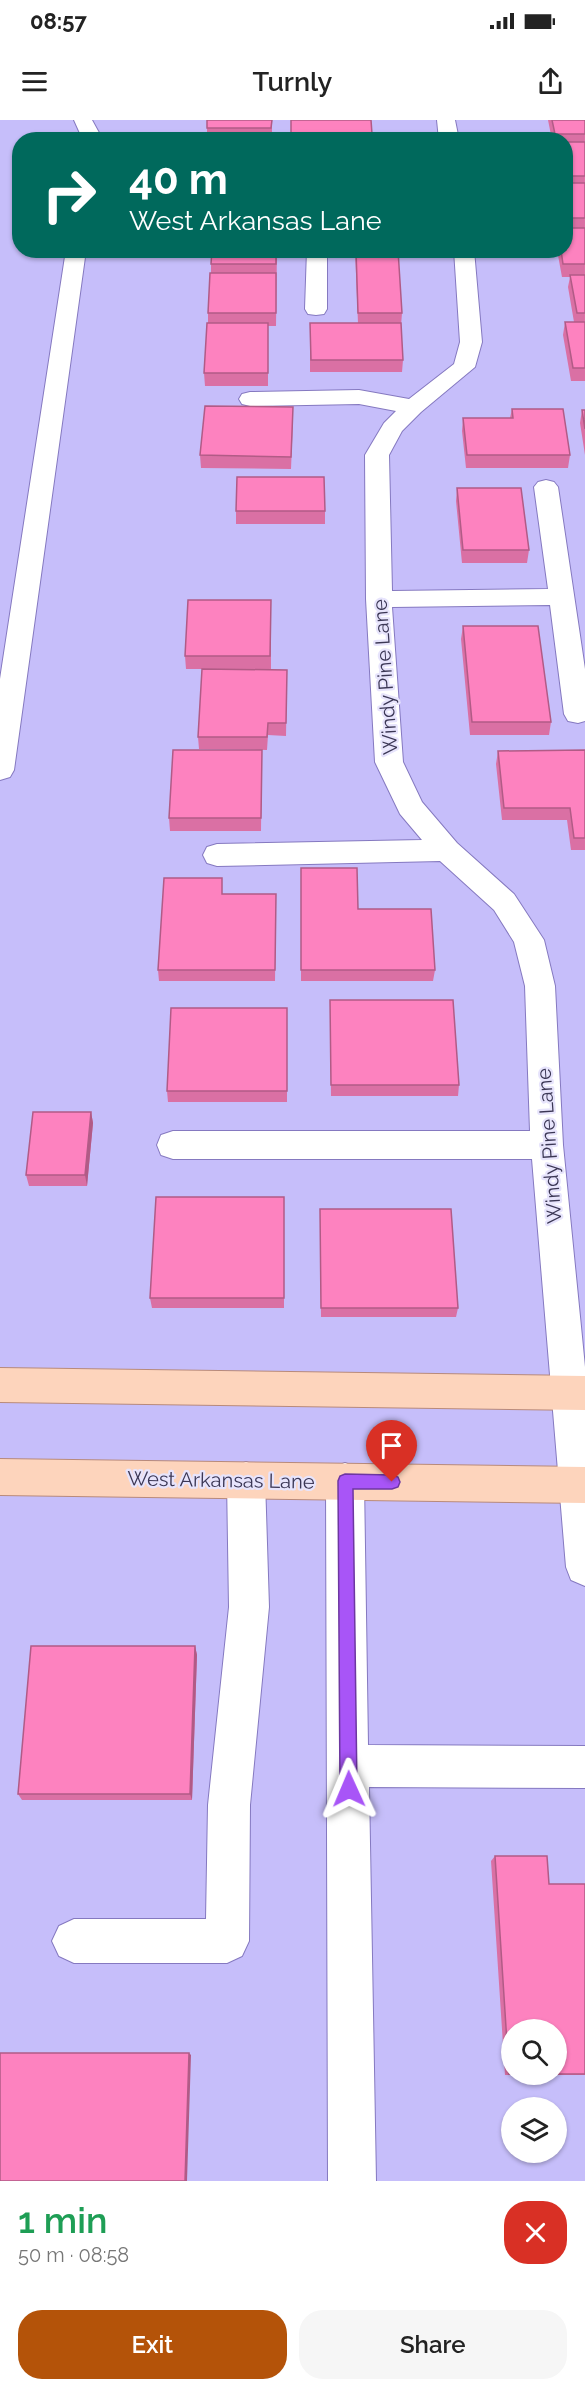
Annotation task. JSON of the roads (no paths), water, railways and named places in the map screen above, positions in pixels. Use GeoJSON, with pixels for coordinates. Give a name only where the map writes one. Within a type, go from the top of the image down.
{"type":"FeatureCollection","features":[{"type":"Feature","properties":{"kind":"main road"},"geometry":{"type":"LineString","coordinates":[[0,1385],[577,1393]]}},
{"type":"Feature","properties":{"kind":"main road","name":"West Arkansas Lane"},"geometry":{"type":"LineString","coordinates":[[0,1477],[582,1485]]}},
{"type":"Feature","properties":{"kind":"street"},"geometry":{"type":"LineString","coordinates":[[0,770],[75,258]]}},
{"type":"Feature","properties":{"kind":"street"},"geometry":{"type":"LineString","coordinates":[[316,309],[317,258]]}},
{"type":"Feature","properties":{"kind":"street","name":"Windy Pine Lane"},"geometry":{"type":"LineString","coordinates":[[465,258],[471,342],[464,367],[413,406],[392,429],[377,455],[379,599],[389,762],[410,807],[447,850],[504,902],[529,940],[540,986],[547,1144],[577,1393],[585,1567]]}},
{"type":"Feature","properties":{"kind":"street"},"geometry":{"type":"LineString","coordinates":[[250,399],[359,397],[413,406]]}},
{"type":"Feature","properties":{"kind":"street"},"geometry":{"type":"LineString","coordinates":[[546,488],[578,714]]}},
{"type":"Feature","properties":{"kind":"street"},"geometry":{"type":"LineString","coordinates":[[379,599],[562,597]]}},
{"type":"Feature","properties":{"kind":"street"},"geometry":{"type":"LineString","coordinates":[[217,855],[447,850]]}},
{"type":"Feature","properties":{"kind":"street"},"geometry":{"type":"LineString","coordinates":[[173,1144],[547,1144]]}},
{"type":"Feature","properties":{"kind":"street"},"geometry":{"type":"LineString","coordinates":[[74,1941],[227,1941],[230,1805],[249,1607],[246,1480]]}},
{"type":"Feature","properties":{"kind":"street"},"geometry":{"type":"LineString","coordinates":[[345,1481],[352,2181]]}},
{"type":"Feature","properties":{"kind":"street"},"geometry":{"type":"LineString","coordinates":[[348,1766],[585,1767]]}}]}
